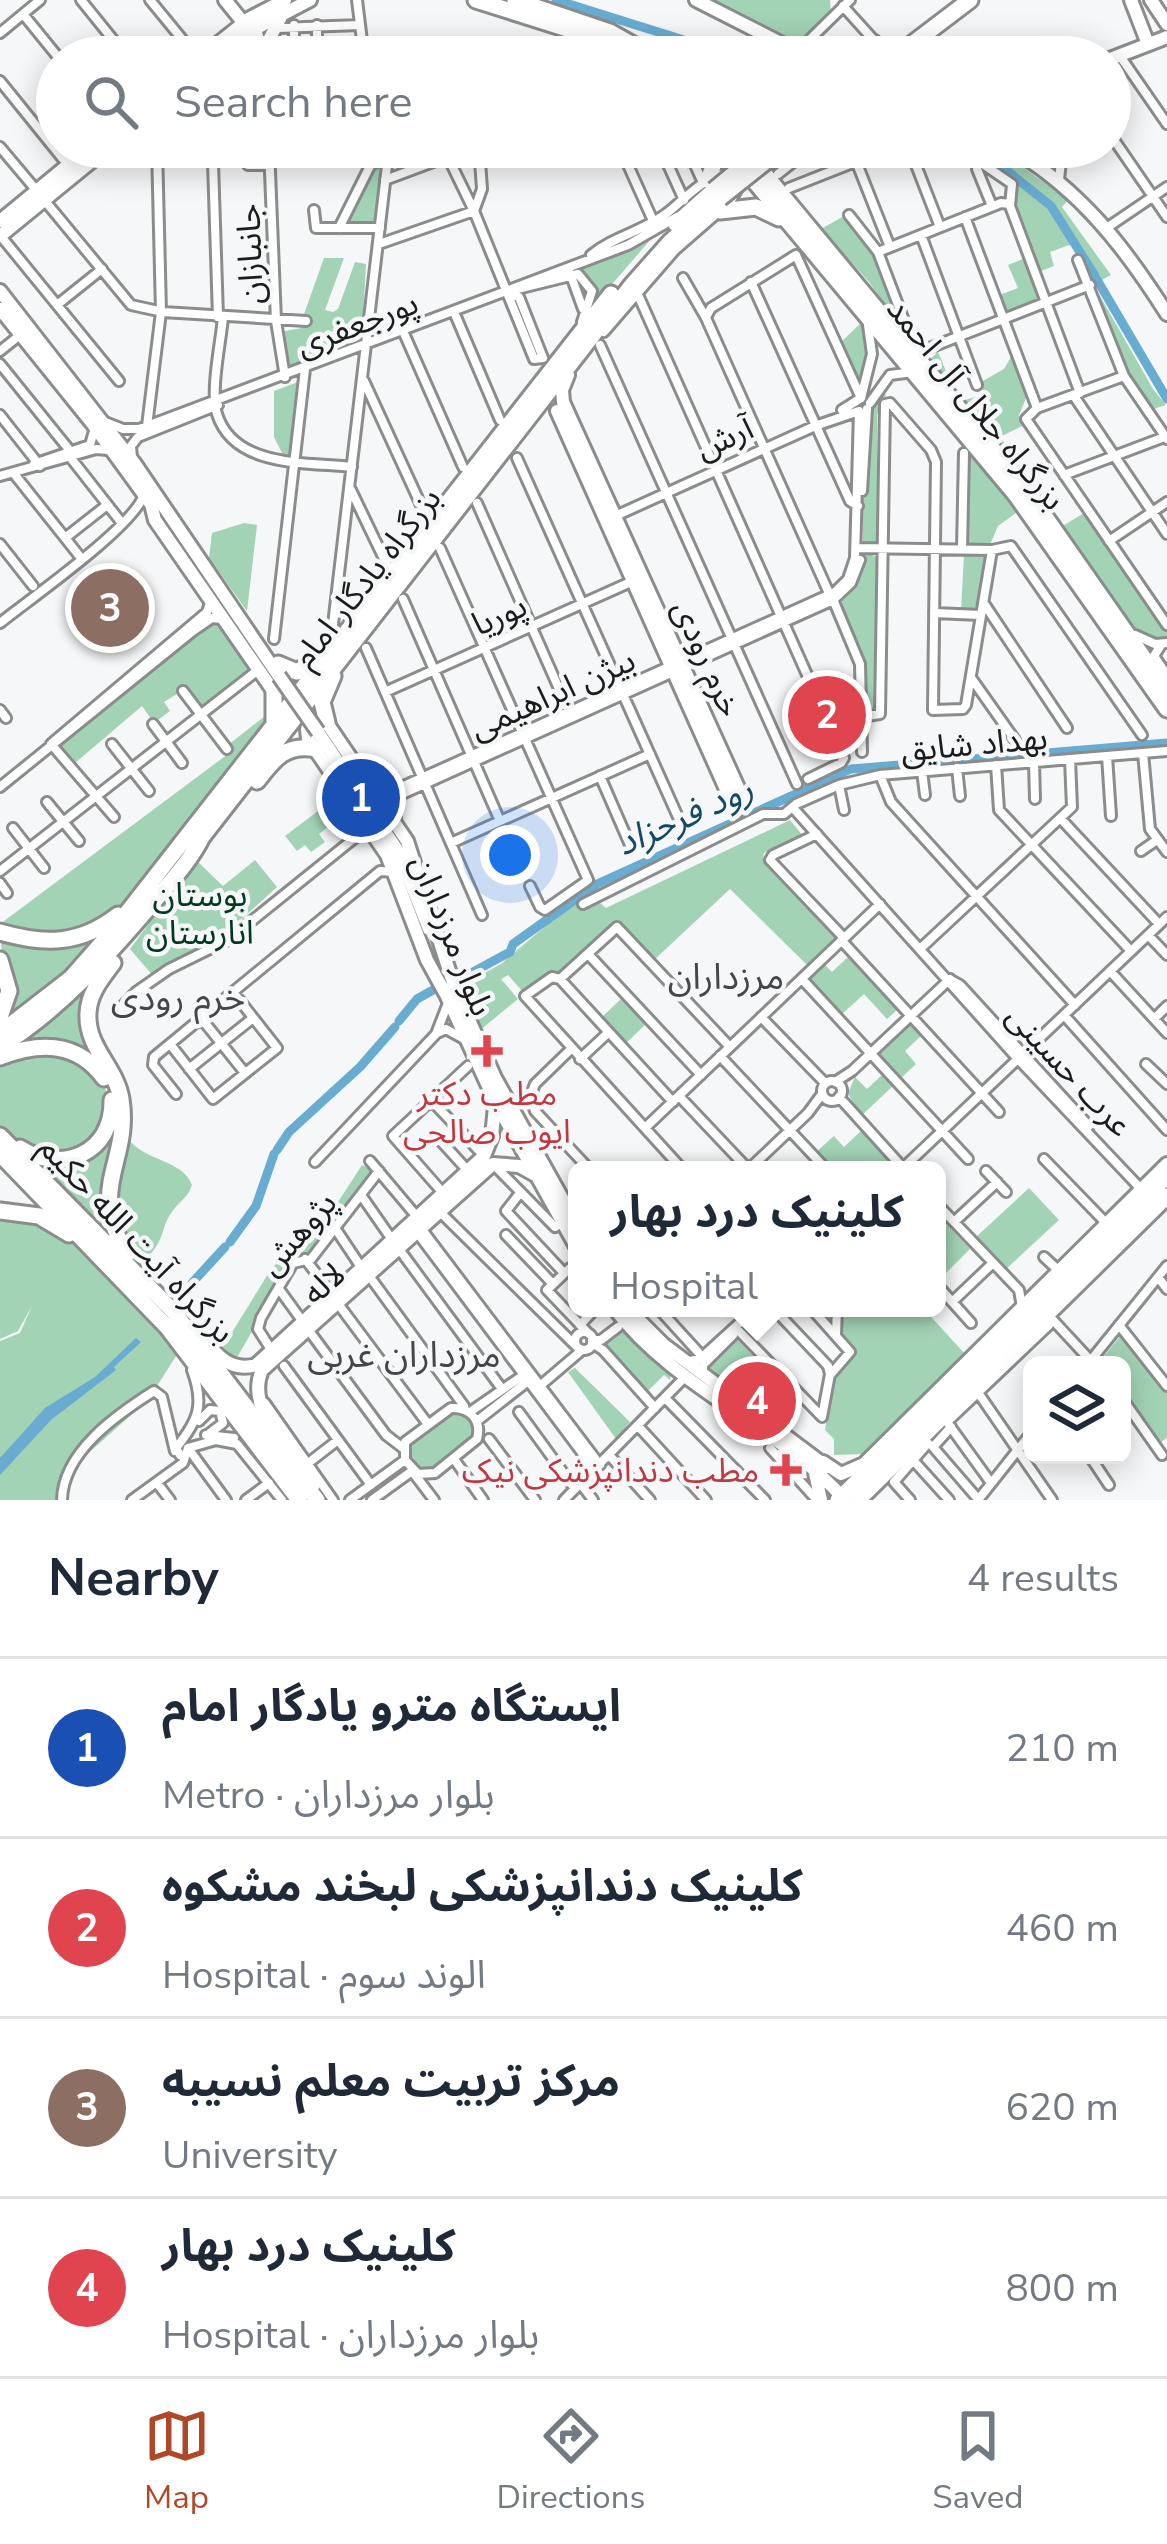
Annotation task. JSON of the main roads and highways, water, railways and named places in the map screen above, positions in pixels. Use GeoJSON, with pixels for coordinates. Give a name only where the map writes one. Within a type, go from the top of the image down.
{"type":"FeatureCollection","features":[{"type":"Feature","properties":{"kind":"highway"},"geometry":{"type":"LineString","coordinates":[[515,0],[617,36]]}},
{"type":"Feature","properties":{"kind":"highway"},"geometry":{"type":"LineString","coordinates":[[897,36],[953,0]]}},
{"type":"Feature","properties":{"kind":"highway"},"geometry":{"type":"LineString","coordinates":[[923,36],[970,0]]}},
{"type":"Feature","properties":{"kind":"highway"},"geometry":{"type":"LineString","coordinates":[[483,1],[585,36]]}},
{"type":"Feature","properties":{"kind":"highway"},"geometry":{"type":"LineString","coordinates":[[713,168],[707,195],[763,208],[802,249]]}},
{"type":"Feature","properties":{"kind":"highway","name":"بزرگراه یادگار امام"},"geometry":{"type":"LineString","coordinates":[[0,1033],[71,978],[274,724],[338,632],[707,195],[740,168]]}},
{"type":"Feature","properties":{"kind":"highway","name":"بزرگراه جلال آل احمد"},"geometry":{"type":"LineString","coordinates":[[742,168],[802,249],[865,312],[1028,510],[1167,709]]}},
{"type":"Feature","properties":{"kind":"highway","name":"بزرگراه یادگار امام"},"geometry":{"type":"LineString","coordinates":[[707,195],[750,168]]}},
{"type":"Feature","properties":{"kind":"highway","name":"بزرگراه جلال آل احمد"},"geometry":{"type":"LineString","coordinates":[[760,168],[1025,488],[1167,691]]}},
{"type":"Feature","properties":{"kind":"highway"},"geometry":{"type":"LineString","coordinates":[[773,168],[789,188],[798,214]]}},
{"type":"Feature","properties":{"kind":"highway","name":"بزرگراه یادگار امام"},"geometry":{"type":"LineString","coordinates":[[0,1047],[76,989],[174,878],[573,350]]}},
{"type":"Feature","properties":{"kind":"highway"},"geometry":{"type":"LineString","coordinates":[[274,724],[276,678],[302,670],[338,632]]}},
{"type":"Feature","properties":{"kind":"highway"},"geometry":{"type":"LineString","coordinates":[[192,856],[286,750],[318,735],[322,702],[346,650]]}},
{"type":"Feature","properties":{"kind":"highway"},"geometry":{"type":"LineString","coordinates":[[141,1277],[110,1223],[107,1198],[122,1100],[91,1038],[88,1009],[95,987],[174,878]]}},
{"type":"Feature","properties":{"kind":"highway"},"geometry":{"type":"LineString","coordinates":[[0,932],[38,940],[71,940],[100,928],[134,902]]}},
{"type":"Feature","properties":{"kind":"highway"},"geometry":{"type":"LineString","coordinates":[[0,960],[9,991],[0,1017]]}},
{"type":"Feature","properties":{"kind":"highway"},"geometry":{"type":"LineString","coordinates":[[0,1057],[37,1046],[73,1052],[96,1066],[112,1101],[104,1135],[75,1159],[37,1157],[0,1133]]}},
{"type":"Feature","properties":{"kind":"highway","name":"بزرگراه آیت الله حکیم"},"geometry":{"type":"LineString","coordinates":[[0,1133],[141,1277],[298,1500]]}},
{"type":"Feature","properties":{"kind":"highway","name":"بزرگراه آیت الله حکیم"},"geometry":{"type":"LineString","coordinates":[[0,1154],[101,1258],[170,1319],[320,1500]]}},
{"type":"Feature","properties":{"kind":"highway"},"geometry":{"type":"LineString","coordinates":[[848,1498],[907,1458],[1155,1197],[1167,1176]]}},
{"type":"Feature","properties":{"kind":"highway"},"geometry":{"type":"LineString","coordinates":[[848,1498],[964,1368],[1027,1306],[1155,1197]]}},
{"type":"Feature","properties":{"kind":"highway"},"geometry":{"type":"LineString","coordinates":[[0,1211],[48,1220],[101,1258]]}},
{"type":"Feature","properties":{"kind":"main road"},"geometry":{"type":"LineString","coordinates":[[225,0],[250,25]]}},
{"type":"Feature","properties":{"kind":"main road"},"geometry":{"type":"LineString","coordinates":[[235,0],[250,25]]}},
{"type":"Feature","properties":{"kind":"main road"},"geometry":{"type":"LineString","coordinates":[[268,36],[288,13],[310,0]]}},
{"type":"Feature","properties":{"kind":"main road"},"geometry":{"type":"LineString","coordinates":[[681,0],[750,36]]}},
{"type":"Feature","properties":{"kind":"main road"},"geometry":{"type":"LineString","coordinates":[[696,0],[763,36]]}},
{"type":"Feature","properties":{"kind":"main road"},"geometry":{"type":"LineString","coordinates":[[1131,0],[1148,44]]}},
{"type":"Feature","properties":{"kind":"main road"},"geometry":{"type":"LineString","coordinates":[[1150,0],[1167,24]]}},
{"type":"Feature","properties":{"kind":"main road"},"geometry":{"type":"LineString","coordinates":[[229,36],[288,13]]}},
{"type":"Feature","properties":{"kind":"main road"},"geometry":{"type":"LineString","coordinates":[[241,36],[250,25]]}},
{"type":"Feature","properties":{"kind":"main road"},"geometry":{"type":"LineString","coordinates":[[1131,51],[1167,37]]}},
{"type":"Feature","properties":{"kind":"main road"},"geometry":{"type":"LineString","coordinates":[[2,238],[68,168]]}},
{"type":"Feature","properties":{"kind":"main road"},"geometry":{"type":"LineString","coordinates":[[0,221],[81,168]]}},
{"type":"Feature","properties":{"kind":"main road"},"geometry":{"type":"LineString","coordinates":[[1040,168],[1108,227],[1167,313]]}},
{"type":"Feature","properties":{"kind":"main road","name":"بلوار مرزداران"},"geometry":{"type":"LineString","coordinates":[[0,292],[98,422],[115,453],[398,851],[466,1040],[565,1225]]}},
{"type":"Feature","properties":{"kind":"main road","name":"بلوار مرزداران"},"geometry":{"type":"LineString","coordinates":[[0,309],[134,461],[151,498]]}},
{"type":"Feature","properties":{"kind":"main road"},"geometry":{"type":"LineString","coordinates":[[527,416],[548,406],[560,407],[573,350]]}},
{"type":"Feature","properties":{"kind":"main road","name":"خرم رودی"},"geometry":{"type":"LineString","coordinates":[[560,407],[716,754]]}},
{"type":"Feature","properties":{"kind":"main road"},"geometry":{"type":"LineString","coordinates":[[151,498],[155,520],[258,670],[276,678]]}},
{"type":"Feature","properties":{"kind":"main road"},"geometry":{"type":"LineString","coordinates":[[318,735],[362,774],[416,860],[450,994]]}},
{"type":"Feature","properties":{"kind":"main road"},"geometry":{"type":"LineString","coordinates":[[318,735],[387,855],[388,872],[427,960],[450,994]]}},
{"type":"Feature","properties":{"kind":"main road","name":"بلوار مرزداران"},"geometry":{"type":"LineString","coordinates":[[450,994],[565,1225]]}},
{"type":"Feature","properties":{"kind":"main road"},"geometry":{"type":"LineString","coordinates":[[495,1101],[488,1160],[519,1166],[538,1177]]}},
{"type":"Feature","properties":{"kind":"main road","name":"لاله"},"geometry":{"type":"LineString","coordinates":[[320,1500],[261,1409],[257,1395],[262,1370],[444,1195],[488,1160]]}},
{"type":"Feature","properties":{"kind":"main road","name":"لاله"},"geometry":{"type":"LineString","coordinates":[[416,1225],[440,1212],[488,1160]]}},
{"type":"Feature","properties":{"kind":"main road"},"geometry":{"type":"LineString","coordinates":[[1027,1306],[1107,1224],[1155,1197],[1167,1164]]}},
{"type":"Feature","properties":{"kind":"main road"},"geometry":{"type":"LineString","coordinates":[[622,1317],[685,1376],[848,1498]]}},
{"type":"Feature","properties":{"kind":"main road"},"geometry":{"type":"LineString","coordinates":[[637,1317],[780,1443],[842,1474],[857,1469],[964,1368]]}},
{"type":"Feature","properties":{"kind":"main road","name":"لاله"},"geometry":{"type":"LineString","coordinates":[[170,1319],[232,1366],[256,1365],[304,1332]]}},
{"type":"Feature","properties":{"kind":"main road"},"geometry":{"type":"LineString","coordinates":[[823,1462],[848,1498]]}},
{"type":"Feature","properties":{"kind":"main road"},"geometry":{"type":"LineString","coordinates":[[807,1463],[819,1479],[818,1500]]}},
{"type":"Feature","properties":{"kind":"water"},"geometry":{"type":"Polygon","coordinates":[[[136,1338],[141,1342],[116,1370],[51,1420],[0,1475],[0,1458],[45,1408],[95,1377],[136,1338]]]}},
{"type":"Feature","properties":{"kind":"waterway"},"geometry":{"type":"LineString","coordinates":[[556,0],[671,36]]}},
{"type":"Feature","properties":{"kind":"waterway"},"geometry":{"type":"LineString","coordinates":[[1004,168],[1051,206],[1095,276]]}},
{"type":"Feature","properties":{"kind":"waterway"},"geometry":{"type":"LineString","coordinates":[[1096,278],[1167,399]]}},
{"type":"Feature","properties":{"kind":"waterway","name":"رود فرحزاد"},"geometry":{"type":"LineString","coordinates":[[462,978],[510,952],[513,944],[597,884],[851,769],[1167,743]]}},
{"type":"Feature","properties":{"kind":"waterway","name":"رود فرحزاد"},"geometry":{"type":"LineString","coordinates":[[399,1021],[417,999],[433,990]]}},
{"type":"Feature","properties":{"kind":"waterway","name":"رود فرحزاد"},"geometry":{"type":"LineString","coordinates":[[277,1150],[289,1132],[360,1067],[395,1027]]}},
{"type":"Feature","properties":{"kind":"waterway","name":"رود فرحزاد"},"geometry":{"type":"LineString","coordinates":[[230,1242],[256,1206],[274,1154]]}},
{"type":"Feature","properties":{"kind":"waterway","name":"رود فرحزاد"},"geometry":{"type":"LineString","coordinates":[[192,1283],[225,1247]]}},
{"type":"Feature","properties":{"kind":"place","name":"مرکز تربیت معلم نسیبه"},"geometry":{"type":"Point","coordinates":[110,608]}},
{"type":"Feature","properties":{"kind":"place","name":"کلینیک دندانپزشکی لبخند مشکوه"},"geometry":{"type":"Point","coordinates":[827,715]}},
{"type":"Feature","properties":{"kind":"place","name":"ایستگاه مترو یادگار امام"},"geometry":{"type":"Point","coordinates":[361,798]}},
{"type":"Feature","properties":{"kind":"place","name":"مطب دکتر ایوب صالحی"},"geometry":{"type":"Point","coordinates":[487,1051]}},
{"type":"Feature","properties":{"kind":"place","name":"کلینیک درد بهار"},"geometry":{"type":"Point","coordinates":[757,1401]}},
{"type":"Feature","properties":{"kind":"place","name":"مطب دندانپزشکی نیک"},"geometry":{"type":"Point","coordinates":[786,1470]}},
{"type":"Feature","properties":{"kind":"district","name":"مرزداران"},"geometry":{"type":"Point","coordinates":[726,976]}},
{"type":"Feature","properties":{"kind":"district","name":"خرم رودی"},"geometry":{"type":"Point","coordinates":[178,997]}},
{"type":"Feature","properties":{"kind":"district","name":"مرزداران غربی"},"geometry":{"type":"Point","coordinates":[404,1354]}},
{"type":"Feature","properties":{"kind":"park label","name":"بوستان انارستان"},"geometry":{"type":"Point","coordinates":[200,913]}}]}
